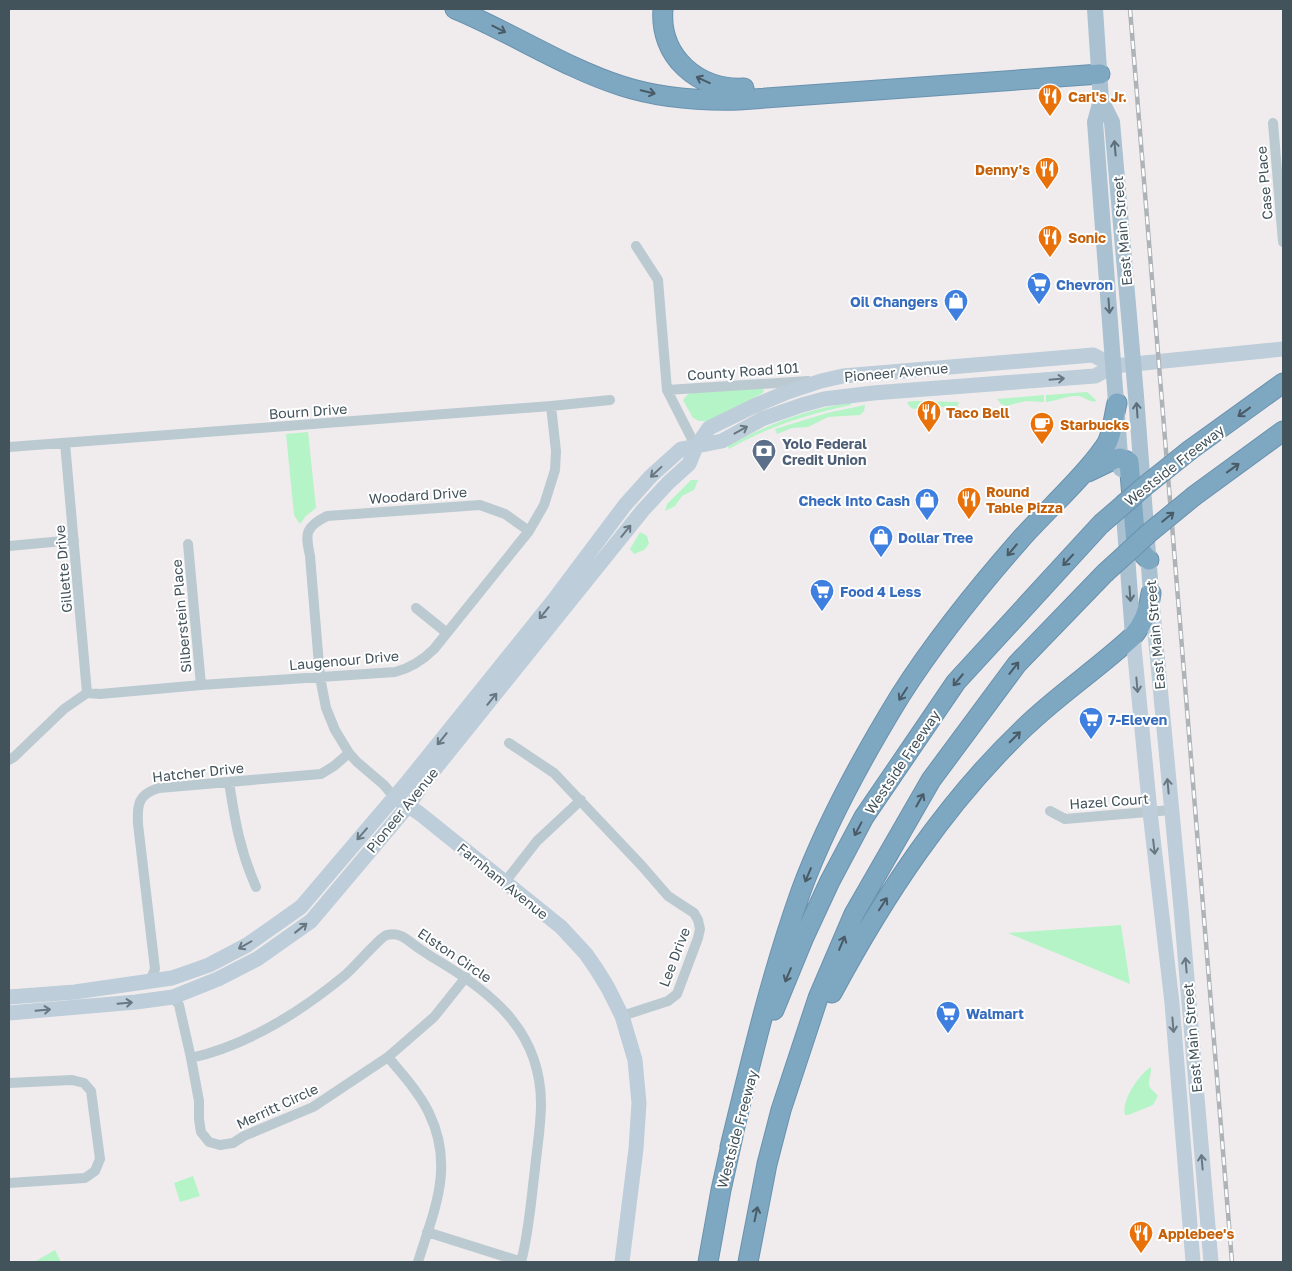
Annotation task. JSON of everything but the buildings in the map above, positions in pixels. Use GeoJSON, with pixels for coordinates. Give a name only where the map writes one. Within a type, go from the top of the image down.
{"type":"FeatureCollection","features":[{"type":"Feature","properties":{"kind":"highway"},"geometry":{"type":"LineString","coordinates":[[455,9],[484,21],[575,68],[632,89],[686,99],[709,101],[739,100],[1100,68]]}},
{"type":"Feature","properties":{"kind":"highway"},"geometry":{"type":"LineString","coordinates":[[663,9],[662,21],[668,44],[680,63],[698,78],[720,87],[739,88],[1076,65],[1100,68]]}},
{"type":"Feature","properties":{"kind":"highway","name":"Westside Freeway"},"geometry":{"type":"LineString","coordinates":[[708,1262],[730,1147],[756,1060],[780,995],[826,889],[864,817],[956,682],[1101,524],[1190,450],[1283,383]]}},
{"type":"Feature","properties":{"kind":"highway"},"geometry":{"type":"LineString","coordinates":[[730,1147],[768,992],[783,944],[802,889],[827,830],[854,777],[901,696],[962,610],[1021,539],[1081,477],[1108,441],[1116,403]]}},
{"type":"Feature","properties":{"kind":"highway"},"geometry":{"type":"LineString","coordinates":[[748,1262],[754,1222],[781,1110],[818,998],[854,914],[931,780],[1017,664],[1106,573],[1149,533],[1194,496],[1283,432]]}},
{"type":"Feature","properties":{"kind":"highway"},"geometry":{"type":"LineString","coordinates":[[1081,477],[1110,461],[1120,458],[1126,460],[1130,466],[1136,543],[1139,550],[1149,560]]}},
{"type":"Feature","properties":{"kind":"highway"},"geometry":{"type":"LineString","coordinates":[[799,1053],[866,930],[924,843],[981,772],[1026,726],[1133,636],[1148,612],[1151,593]]}},
{"type":"Feature","properties":{"kind":"main road","name":"East Main Street"},"geometry":{"type":"LineString","coordinates":[[1095,9],[1101,100],[1095,122],[1133,636],[1150,812],[1172,1003],[1193,1262]]}},
{"type":"Feature","properties":{"kind":"main road","name":"East Main Street"},"geometry":{"type":"LineString","coordinates":[[1101,100],[1112,122],[1210,1262]]}},
{"type":"Feature","properties":{"kind":"main road"},"geometry":{"type":"LineString","coordinates":[[1098,162],[1110,171],[1112,193],[1120,214]]}},
{"type":"Feature","properties":{"kind":"main road","name":"Pioneer Avenue"},"geometry":{"type":"LineString","coordinates":[[9,997],[75,992],[172,978],[209,965],[247,945],[301,906],[394,797],[553,602],[610,526],[651,476],[681,450],[722,441],[762,419],[802,405],[840,397],[892,391],[1095,376],[1114,366],[1283,349]]}},
{"type":"Feature","properties":{"kind":"main road","name":"Pioneer Avenue"},"geometry":{"type":"LineString","coordinates":[[9,1013],[136,1002],[172,996],[218,979],[257,959],[310,921],[408,806],[422,785],[643,510],[689,464],[696,447],[709,428],[785,393],[821,381],[868,373],[1094,355],[1114,366]]}},
{"type":"Feature","properties":{"kind":"main road"},"geometry":{"type":"LineString","coordinates":[[921,390],[940,378],[966,373],[969,365]]}},
{"type":"Feature","properties":{"kind":"main road"},"geometry":{"type":"LineString","coordinates":[[892,391],[896,382],[926,376],[936,368]]}},
{"type":"Feature","properties":{"kind":"main road"},"geometry":{"type":"LineString","coordinates":[[568,605],[565,594],[608,538],[610,526]]}},
{"type":"Feature","properties":{"kind":"main road","name":"Farnham Avenue"},"geometry":{"type":"LineString","coordinates":[[394,797],[419,813],[561,927],[586,954],[608,988],[622,1016],[635,1060],[639,1103],[636,1150],[622,1262]]}},
{"type":"Feature","properties":{"kind":"street","name":"Case Place"},"geometry":{"type":"LineString","coordinates":[[1273,123],[1283,242]]}},
{"type":"Feature","properties":{"kind":"street"},"geometry":{"type":"LineString","coordinates":[[636,246],[658,280],[667,390],[696,447]]}},
{"type":"Feature","properties":{"kind":"street","name":"County Road 101"},"geometry":{"type":"LineString","coordinates":[[667,390],[821,381]]}},
{"type":"Feature","properties":{"kind":"street","name":"Bourn Drive"},"geometry":{"type":"LineString","coordinates":[[9,447],[610,400]]}},
{"type":"Feature","properties":{"kind":"street","name":"Laugenour Drive"},"geometry":{"type":"LineString","coordinates":[[88,694],[395,672],[410,668],[425,658],[447,633],[529,531],[544,505],[555,470],[556,451],[551,406]]}},
{"type":"Feature","properties":{"kind":"street","name":"Gillette Drive"},"geometry":{"type":"LineString","coordinates":[[65,443],[88,694]]}},
{"type":"Feature","properties":{"kind":"street","name":"Woodard Drive"},"geometry":{"type":"LineString","coordinates":[[307,530],[315,522],[327,516],[466,505],[493,509],[505,514],[529,531]]}},
{"type":"Feature","properties":{"kind":"street","name":"Farnham Avenue"},"geometry":{"type":"LineString","coordinates":[[307,530],[320,677],[324,701],[330,719],[350,753],[394,797]]}},
{"type":"Feature","properties":{"kind":"street"},"geometry":{"type":"LineString","coordinates":[[9,546],[74,540]]}},
{"type":"Feature","properties":{"kind":"street","name":"Silberstein Place"},"geometry":{"type":"LineString","coordinates":[[188,544],[201,685]]}},
{"type":"Feature","properties":{"kind":"street"},"geometry":{"type":"LineString","coordinates":[[416,608],[447,633]]}},
{"type":"Feature","properties":{"kind":"street"},"geometry":{"type":"LineString","coordinates":[[9,760],[64,709],[88,694]]}},
{"type":"Feature","properties":{"kind":"street","name":"Lee Drive"},"geometry":{"type":"LineString","coordinates":[[509,743],[554,773],[668,896],[694,913],[698,920],[700,929],[677,994],[668,1001],[622,1016]]}},
{"type":"Feature","properties":{"kind":"street","name":"Hatcher Drive"},"geometry":{"type":"LineString","coordinates":[[150,981],[155,969],[138,824],[137,810],[140,799],[149,790],[159,788],[321,774],[350,753]]}},
{"type":"Feature","properties":{"kind":"street"},"geometry":{"type":"LineString","coordinates":[[229,782],[245,862],[256,887]]}},
{"type":"Feature","properties":{"kind":"street"},"geometry":{"type":"LineString","coordinates":[[505,882],[537,841],[581,800]]}},
{"type":"Feature","properties":{"kind":"street","name":"Hazel Court"},"geometry":{"type":"LineString","coordinates":[[1050,811],[1065,819],[1171,810]]}},
{"type":"Feature","properties":{"kind":"street","name":"Elston Circle"},"geometry":{"type":"LineString","coordinates":[[191,1058],[212,1053],[269,1028],[306,1006],[345,975],[385,935],[398,934],[408,939],[418,949],[466,977],[484,990],[517,1025],[526,1040],[537,1071],[541,1104],[540,1125],[522,1262]]}},
{"type":"Feature","properties":{"kind":"street","name":"Merritt Circle"},"geometry":{"type":"LineString","coordinates":[[172,996],[179,1005],[191,1058],[199,1101],[201,1132],[209,1142],[220,1145],[234,1142],[313,1107],[388,1057],[434,1017],[466,977]]}},
{"type":"Feature","properties":{"kind":"street"},"geometry":{"type":"LineString","coordinates":[[388,1057],[429,1112],[442,1158],[442,1178],[438,1200],[418,1262]]}},
{"type":"Feature","properties":{"kind":"street"},"geometry":{"type":"LineString","coordinates":[[9,1083],[72,1080],[84,1083],[91,1092],[100,1159],[94,1171],[85,1178],[9,1183]]}},
{"type":"Feature","properties":{"kind":"street"},"geometry":{"type":"LineString","coordinates":[[427,1232],[522,1262]]}},
{"type":"Feature","properties":{"kind":"green space"},"geometry":{"type":"Polygon","coordinates":[[[763,388],[764,392],[761,394],[709,421],[699,421],[693,418],[683,400],[688,394],[695,392],[763,388]]]}},
{"type":"Feature","properties":{"kind":"green space"},"geometry":{"type":"Polygon","coordinates":[[[1087,392],[1097,401],[1074,396],[1046,402],[1046,395],[1087,392]]]}},
{"type":"Feature","properties":{"kind":"green space"},"geometry":{"type":"Polygon","coordinates":[[[1044,395],[1044,402],[1026,401],[1006,406],[997,399],[1044,395]]]}},
{"type":"Feature","properties":{"kind":"green space"},"geometry":{"type":"Polygon","coordinates":[[[907,402],[959,402],[957,407],[954,408],[932,406],[913,409],[907,402]]]}},
{"type":"Feature","properties":{"kind":"green space"},"geometry":{"type":"Polygon","coordinates":[[[851,403],[851,405],[804,417],[773,428],[729,449],[728,446],[743,438],[787,419],[818,409],[851,403]]]}},
{"type":"Feature","properties":{"kind":"green space"},"geometry":{"type":"Polygon","coordinates":[[[865,405],[864,411],[860,415],[828,417],[808,427],[792,428],[777,434],[775,429],[827,413],[865,405]]]}},
{"type":"Feature","properties":{"kind":"green space"},"geometry":{"type":"Polygon","coordinates":[[[308,432],[316,508],[300,524],[294,515],[286,434],[308,432]]]}},
{"type":"Feature","properties":{"kind":"green space"},"geometry":{"type":"Polygon","coordinates":[[[691,480],[698,480],[694,490],[682,496],[675,506],[665,511],[667,504],[691,480]]]}},
{"type":"Feature","properties":{"kind":"green space"},"geometry":{"type":"Polygon","coordinates":[[[640,532],[647,536],[649,544],[644,550],[634,554],[630,549],[640,532]]]}},
{"type":"Feature","properties":{"kind":"green space"},"geometry":{"type":"Polygon","coordinates":[[[1121,925],[1130,984],[1008,933],[1121,925]]]}},
{"type":"Feature","properties":{"kind":"green space"},"geometry":{"type":"Polygon","coordinates":[[[1151,1067],[1150,1087],[1158,1096],[1153,1105],[1125,1115],[1124,1109],[1132,1088],[1141,1075],[1151,1067]]]}},
{"type":"Feature","properties":{"kind":"green space"},"geometry":{"type":"Polygon","coordinates":[[[193,1176],[200,1196],[180,1202],[174,1183],[193,1176]]]}},
{"type":"Feature","properties":{"kind":"green space"},"geometry":{"type":"Polygon","coordinates":[[[55,1250],[61,1262],[34,1262],[55,1250]]]}},
{"type":"Feature","properties":{"kind":"railway"},"geometry":{"type":"LineString","coordinates":[[1130,9],[1232,1262]]}},
{"type":"Feature","properties":{"kind":"place","name":"Carl's Jr."},"geometry":{"type":"Point","coordinates":[1050,117]}},
{"type":"Feature","properties":{"kind":"place","name":"Denny's"},"geometry":{"type":"Point","coordinates":[1047,190]}},
{"type":"Feature","properties":{"kind":"place","name":"Sonic"},"geometry":{"type":"Point","coordinates":[1050,258]}},
{"type":"Feature","properties":{"kind":"place","name":"Chevron"},"geometry":{"type":"Point","coordinates":[1039,305]}},
{"type":"Feature","properties":{"kind":"place","name":"Oil Changers"},"geometry":{"type":"Point","coordinates":[956,322]}},
{"type":"Feature","properties":{"kind":"place","name":"Taco Bell"},"geometry":{"type":"Point","coordinates":[929,433]}},
{"type":"Feature","properties":{"kind":"place","name":"Starbucks"},"geometry":{"type":"Point","coordinates":[1042,445]}},
{"type":"Feature","properties":{"kind":"place","name":"Yolo Federal Credit Union"},"geometry":{"type":"Point","coordinates":[764,472]}},
{"type":"Feature","properties":{"kind":"place","name":"Round Table Pizza"},"geometry":{"type":"Point","coordinates":[969,520]}},
{"type":"Feature","properties":{"kind":"place","name":"Check Into Cash"},"geometry":{"type":"Point","coordinates":[927,521]}},
{"type":"Feature","properties":{"kind":"place","name":"Dollar Tree"},"geometry":{"type":"Point","coordinates":[881,558]}},
{"type":"Feature","properties":{"kind":"place","name":"Food 4 Less"},"geometry":{"type":"Point","coordinates":[822,612]}},
{"type":"Feature","properties":{"kind":"place","name":"7-Eleven"},"geometry":{"type":"Point","coordinates":[1091,740]}},
{"type":"Feature","properties":{"kind":"place","name":"Walmart"},"geometry":{"type":"Point","coordinates":[948,1034]}},
{"type":"Feature","properties":{"kind":"place","name":"Applebee's"},"geometry":{"type":"Point","coordinates":[1141,1254]}}]}
